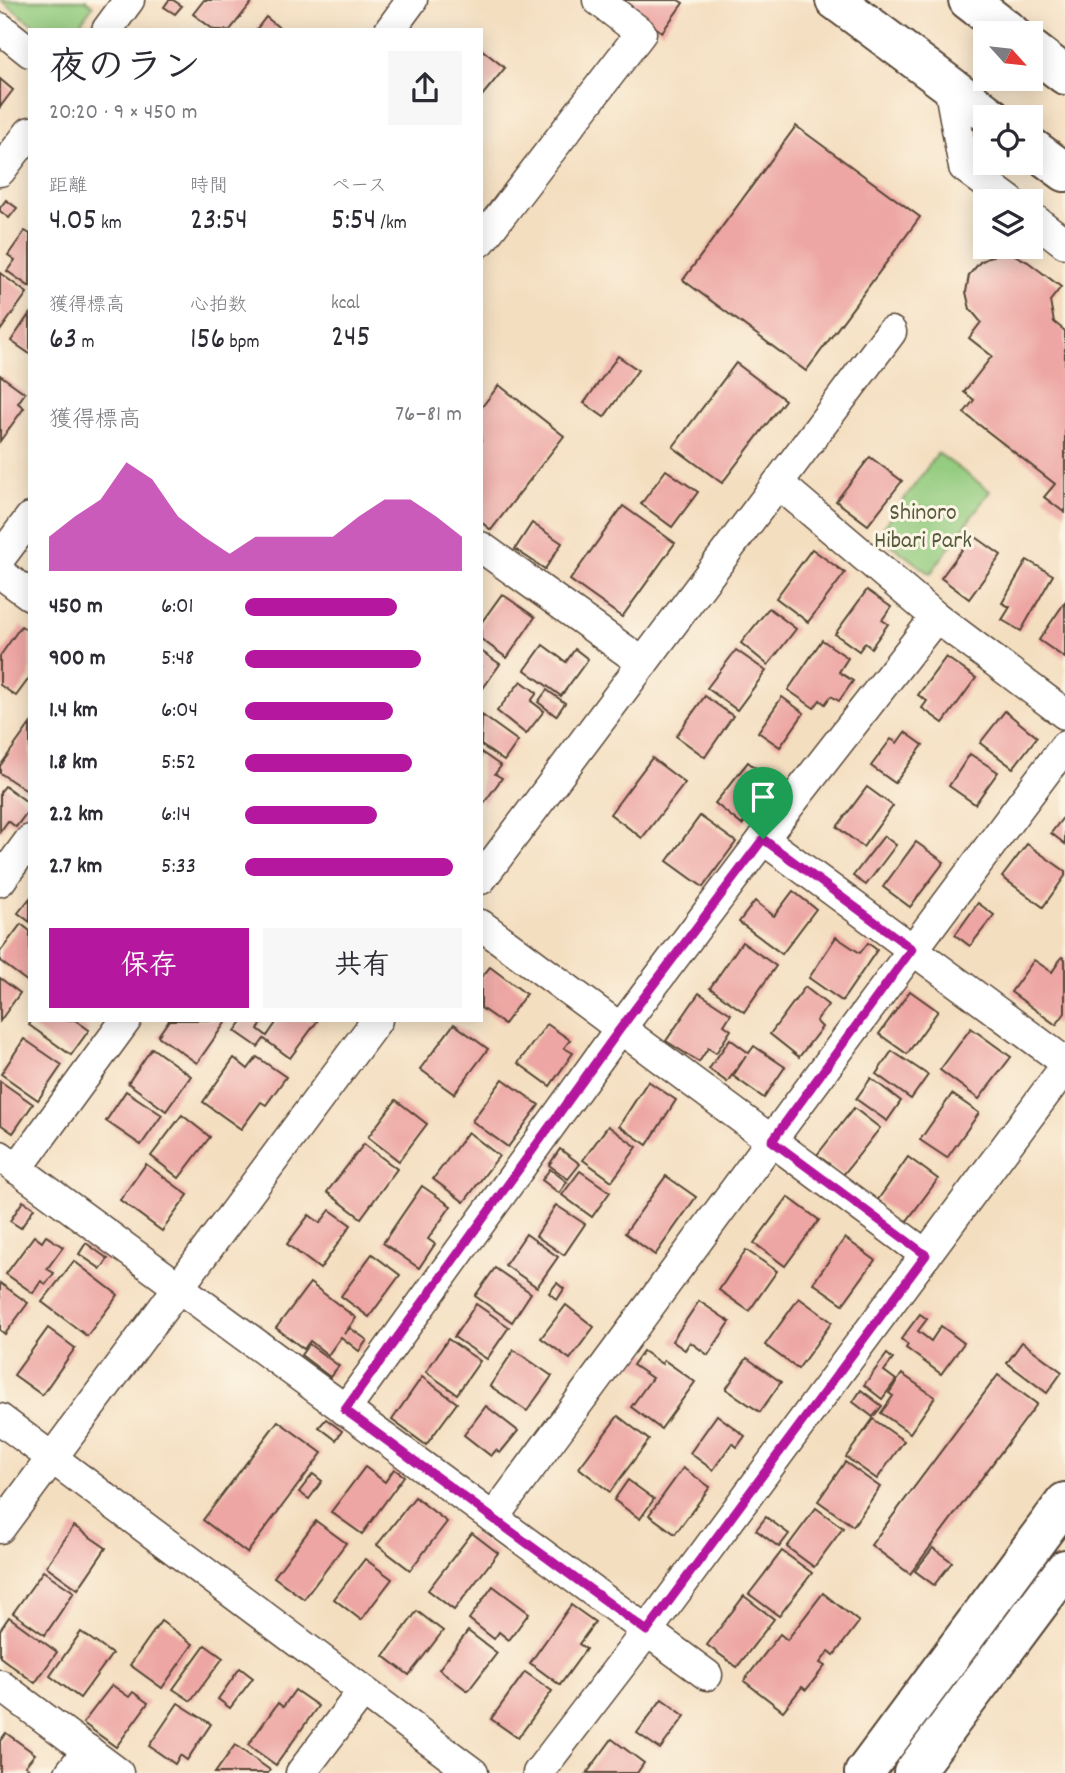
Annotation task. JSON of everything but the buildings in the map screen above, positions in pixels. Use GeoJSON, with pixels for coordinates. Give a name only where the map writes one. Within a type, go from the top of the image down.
{"type":"FeatureCollection","features":[{"type":"Feature","properties":{"kind":"main road"},"geometry":{"type":"LineString","coordinates":[[835,0],[976,105]]}},
{"type":"Feature","properties":{"kind":"main road"},"geometry":{"type":"LineString","coordinates":[[968,0],[995,21]]}},
{"type":"Feature","properties":{"kind":"main road"},"geometry":{"type":"LineString","coordinates":[[1043,58],[1065,75]]}},
{"type":"Feature","properties":{"kind":"main road"},"geometry":{"type":"LineString","coordinates":[[1043,156],[1065,173]]}},
{"type":"Feature","properties":{"kind":"main road"},"geometry":{"type":"LineString","coordinates":[[864,1773],[1065,1502]]}},
{"type":"Feature","properties":{"kind":"main road"},"geometry":{"type":"LineString","coordinates":[[914,1773],[1065,1569]]}},
{"type":"Feature","properties":{"kind":"street"},"geometry":{"type":"LineString","coordinates":[[108,28],[129,0]]}},
{"type":"Feature","properties":{"kind":"street"},"geometry":{"type":"LineString","coordinates":[[391,28],[412,0]]}},
{"type":"Feature","properties":{"kind":"street"},"geometry":{"type":"LineString","coordinates":[[483,238],[641,33],[598,0]]}},
{"type":"Feature","properties":{"kind":"street"},"geometry":{"type":"LineString","coordinates":[[0,28],[28,50]]}},
{"type":"Feature","properties":{"kind":"street"},"geometry":{"type":"LineString","coordinates":[[948,85],[964,167],[994,189]]}},
{"type":"Feature","properties":{"kind":"street"},"geometry":{"type":"LineString","coordinates":[[0,171],[28,135]]}},
{"type":"Feature","properties":{"kind":"street"},"geometry":{"type":"LineString","coordinates":[[1043,226],[1065,243]]}},
{"type":"Feature","properties":{"kind":"street"},"geometry":{"type":"LineString","coordinates":[[483,876],[891,332]]}},
{"type":"Feature","properties":{"kind":"street"},"geometry":{"type":"LineString","coordinates":[[778,483],[936,617],[1065,714]]}},
{"type":"Feature","properties":{"kind":"street"},"geometry":{"type":"LineString","coordinates":[[0,558],[28,521]]}},
{"type":"Feature","properties":{"kind":"street"},"geometry":{"type":"LineString","coordinates":[[483,548],[643,663]]}},
{"type":"Feature","properties":{"kind":"street"},"geometry":{"type":"LineString","coordinates":[[0,573],[28,594]]}},
{"type":"Feature","properties":{"kind":"street"},"geometry":{"type":"LineString","coordinates":[[345,1410],[620,1029],[763,839],[936,617]]}},
{"type":"Feature","properties":{"kind":"street"},"geometry":{"type":"LineString","coordinates":[[493,1518],[1065,746]]}},
{"type":"Feature","properties":{"kind":"street"},"geometry":{"type":"LineString","coordinates":[[763,839],[1065,1062]]}},
{"type":"Feature","properties":{"kind":"street"},"geometry":{"type":"LineString","coordinates":[[0,881],[28,844]]}},
{"type":"Feature","properties":{"kind":"street"},"geometry":{"type":"LineString","coordinates":[[483,926],[926,1255]]}},
{"type":"Feature","properties":{"kind":"street"},"geometry":{"type":"LineString","coordinates":[[124,1022],[9,1163],[707,1675]]}},
{"type":"Feature","properties":{"kind":"street"},"geometry":{"type":"LineString","coordinates":[[0,1528],[376,1022]]}},
{"type":"Feature","properties":{"kind":"street"},"geometry":{"type":"LineString","coordinates":[[538,1773],[647,1631],[1065,1068]]}},
{"type":"Feature","properties":{"kind":"street"},"geometry":{"type":"LineString","coordinates":[[0,1419],[473,1773]]}},
{"type":"Feature","properties":{"kind":"street"},"geometry":{"type":"LineString","coordinates":[[0,1685],[79,1761],[118,1773]]}},
{"type":"Feature","properties":{"kind":"street"},"geometry":{"type":"LineString","coordinates":[[301,1773],[363,1691]]}},
{"type":"Feature","properties":{"kind":"green space"},"geometry":{"type":"Polygon","coordinates":[[[1,0],[86,0],[93,6],[76,28],[37,28],[1,0]]]}},
{"type":"Feature","properties":{"kind":"green space","name":"Shinoro Hibari Park"},"geometry":{"type":"Polygon","coordinates":[[[938,453],[990,491],[930,574],[878,535],[938,453]]]}},
{"type":"Feature","properties":{"kind":"route"},"geometry":{"type":"LineString","coordinates":[[763,839],[912,949],[772,1141],[926,1255],[647,1631],[345,1410],[620,1029],[763,839]]}}]}
